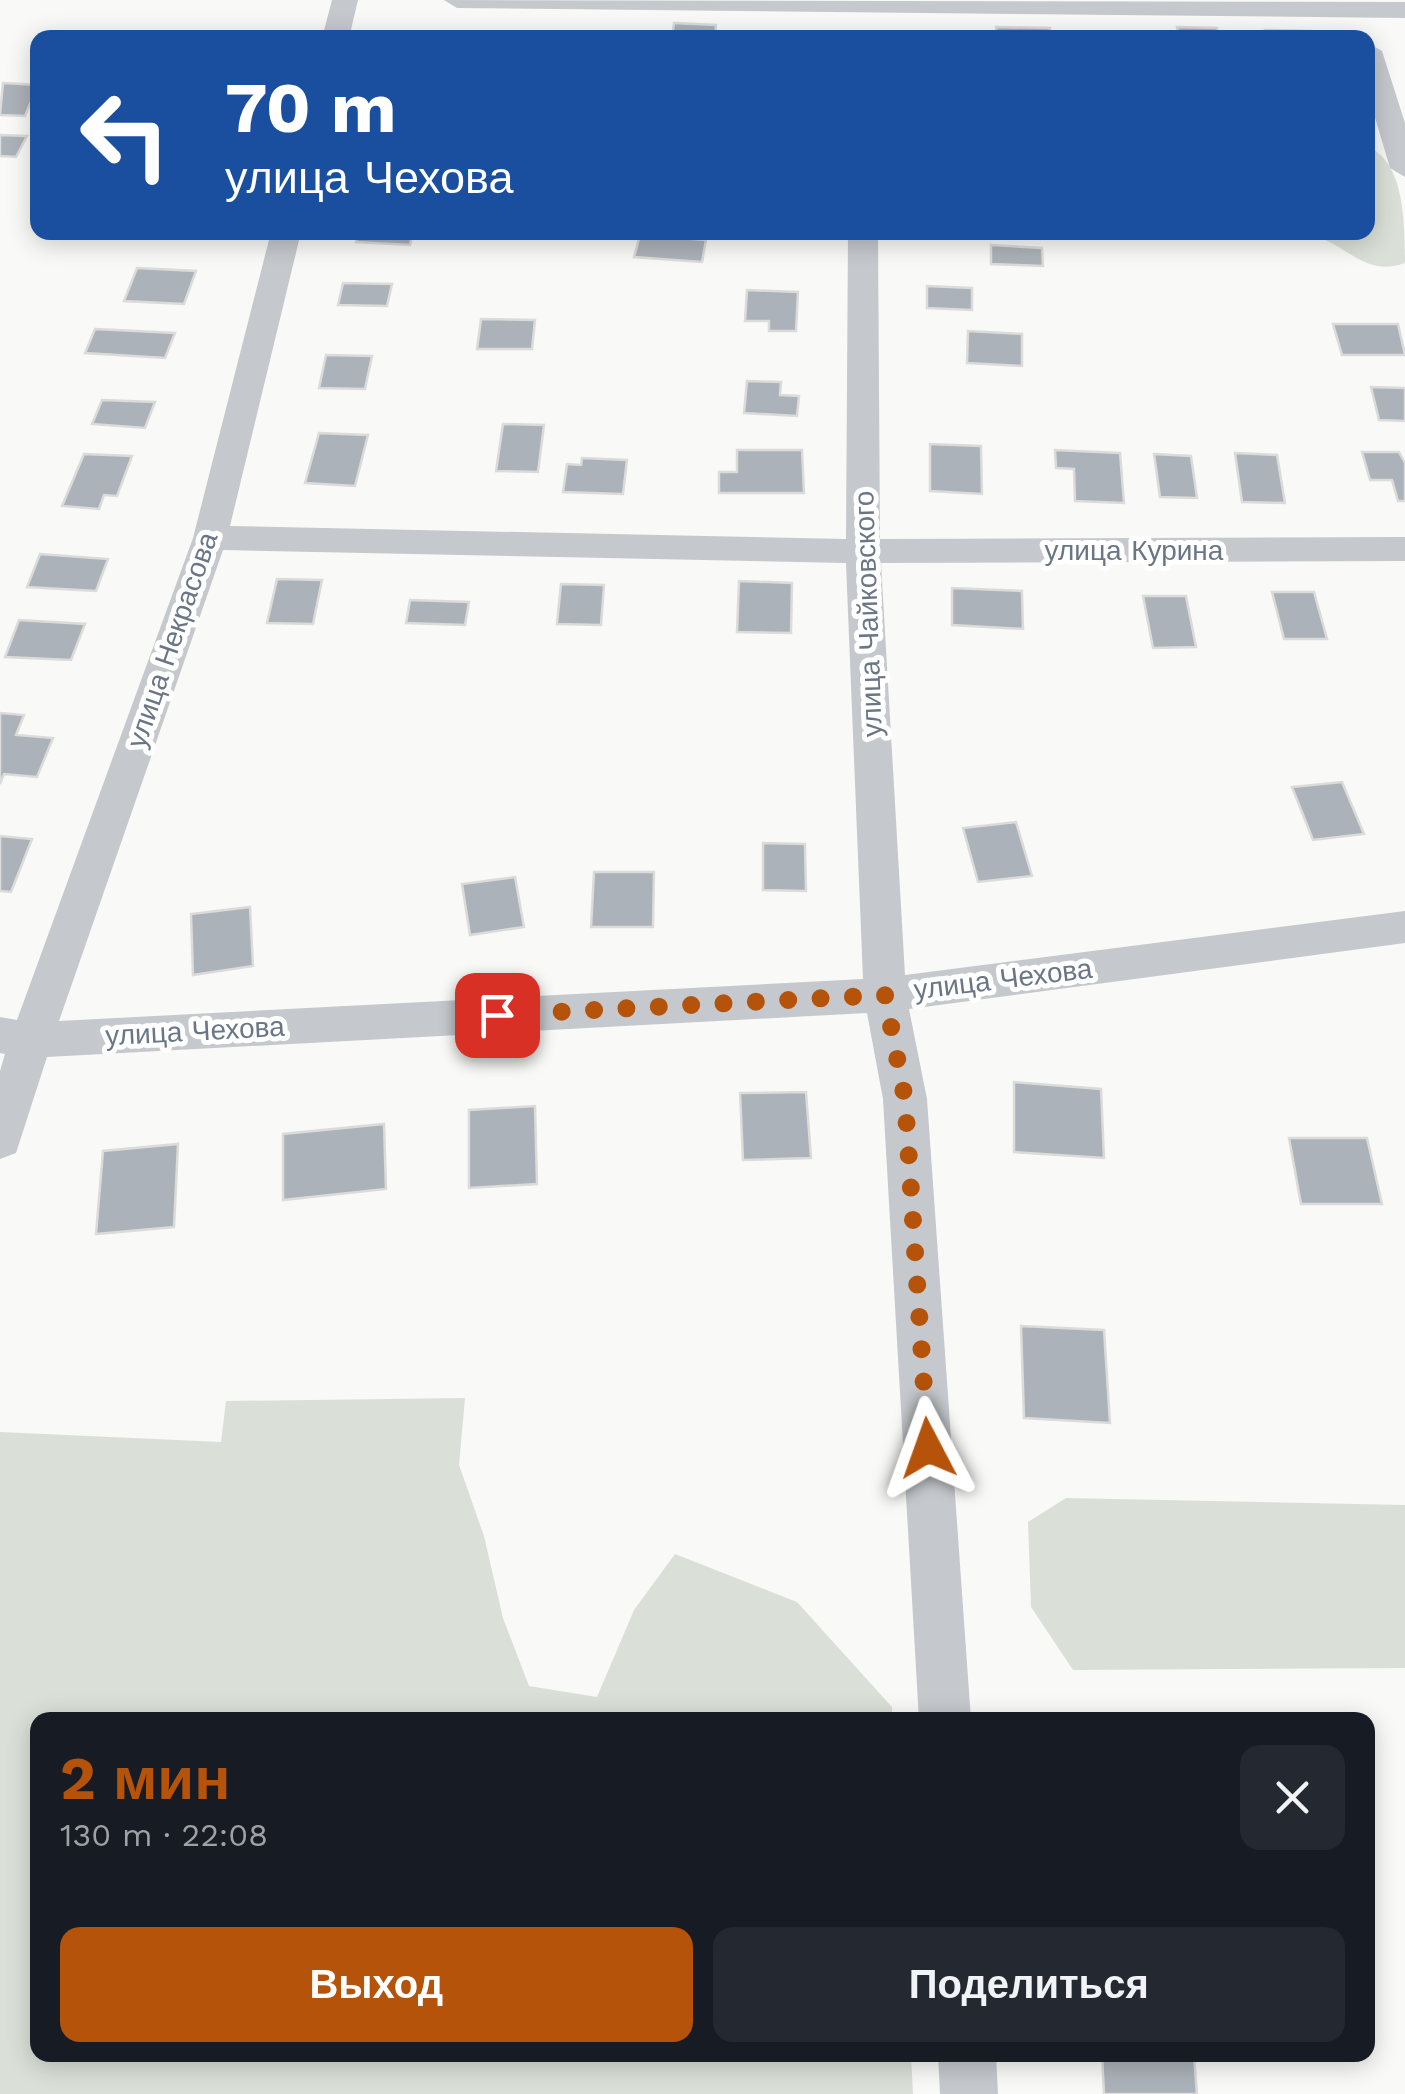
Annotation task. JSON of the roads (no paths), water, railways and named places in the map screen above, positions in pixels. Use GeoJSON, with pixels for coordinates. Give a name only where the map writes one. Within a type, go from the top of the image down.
{"type":"FeatureCollection","features":[{"type":"Feature","properties":{"kind":"street"},"geometry":{"type":"LineString","coordinates":[[338,30],[345,0]]}},
{"type":"Feature","properties":{"kind":"street"},"geometry":{"type":"LineString","coordinates":[[456,0],[1352,5],[1405,10]]}},
{"type":"Feature","properties":{"kind":"street"},"geometry":{"type":"LineString","coordinates":[[832,0],[836,30]]}},
{"type":"Feature","properties":{"kind":"street"},"geometry":{"type":"LineString","coordinates":[[1352,5],[1360,30]]}},
{"type":"Feature","properties":{"kind":"street"},"geometry":{"type":"LineString","coordinates":[[1375,73],[1405,168]]}},
{"type":"Feature","properties":{"kind":"street","name":"улица Некрасова"},"geometry":{"type":"LineString","coordinates":[[0,1140],[15,1038],[210,538],[284,240]]}},
{"type":"Feature","properties":{"kind":"street","name":"улица Чайковского"},"geometry":{"type":"LineString","coordinates":[[863,240],[864,550],[885,995],[905,1099],[944,1712]]}},
{"type":"Feature","properties":{"kind":"street","name":"улица Курина"},"geometry":{"type":"LineString","coordinates":[[210,538],[864,550],[1405,550]]}},
{"type":"Feature","properties":{"kind":"street","name":"улица Чехова"},"geometry":{"type":"LineString","coordinates":[[15,1038],[885,995],[1405,928]]}},
{"type":"Feature","properties":{"kind":"street"},"geometry":{"type":"LineString","coordinates":[[968,2062],[970,2094]]}}]}
